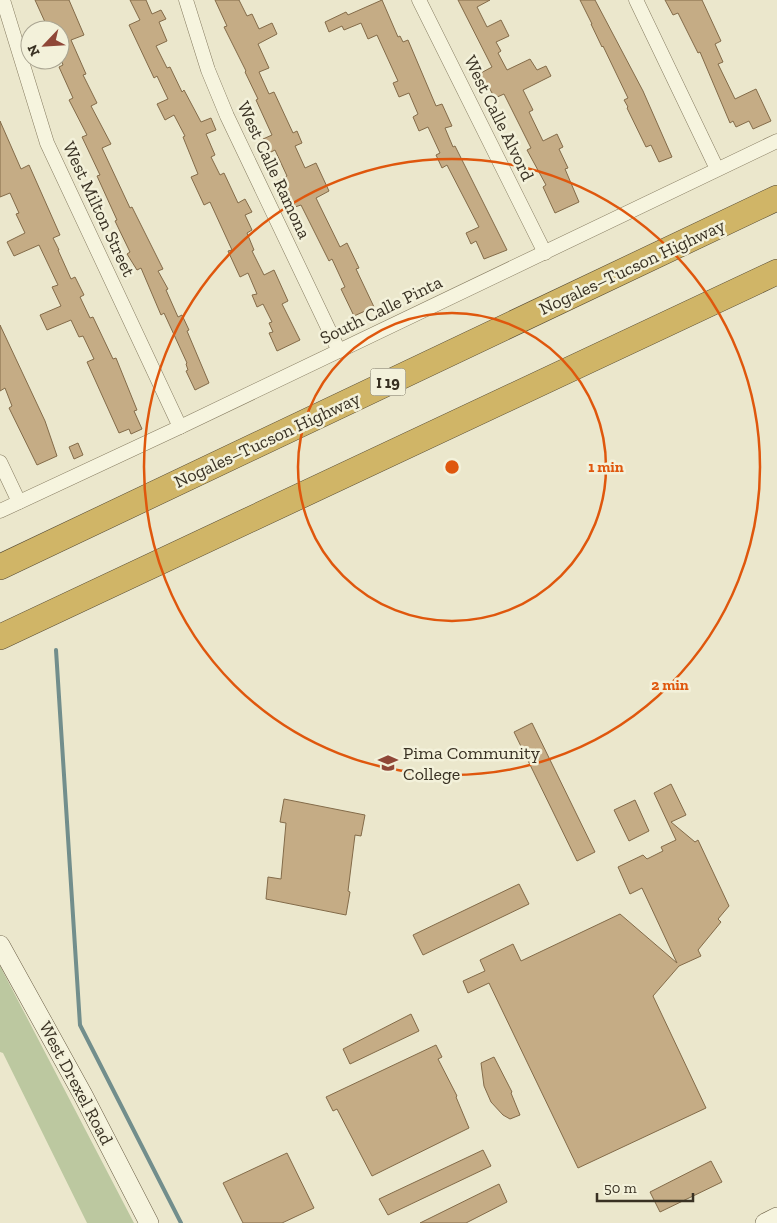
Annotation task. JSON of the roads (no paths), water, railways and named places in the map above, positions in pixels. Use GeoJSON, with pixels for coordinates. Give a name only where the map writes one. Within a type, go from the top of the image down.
{"type":"FeatureCollection","features":[{"type":"Feature","properties":{"kind":"highway","name":"Nogales–Tucson Highway"},"geometry":{"type":"LineString","coordinates":[[0,567],[777,198]]}},
{"type":"Feature","properties":{"kind":"highway"},"geometry":{"type":"LineString","coordinates":[[0,637],[777,272]]}},
{"type":"Feature","properties":{"kind":"street","name":"West Milton Street"},"geometry":{"type":"LineString","coordinates":[[3,0],[47,143],[180,427]]}},
{"type":"Feature","properties":{"kind":"street","name":"West Calle Ramona"},"geometry":{"type":"LineString","coordinates":[[186,0],[208,70],[339,352]]}},
{"type":"Feature","properties":{"kind":"street","name":"West Calle Alvord"},"geometry":{"type":"LineString","coordinates":[[420,0],[545,253]]}},
{"type":"Feature","properties":{"kind":"street"},"geometry":{"type":"LineString","coordinates":[[636,0],[717,169]]}},
{"type":"Feature","properties":{"kind":"street","name":"South Calle Pinta"},"geometry":{"type":"LineString","coordinates":[[0,511],[339,352],[777,141]]}},
{"type":"Feature","properties":{"kind":"street"},"geometry":{"type":"LineString","coordinates":[[0,462],[19,502]]}},
{"type":"Feature","properties":{"kind":"street","name":"West Drexel Road"},"geometry":{"type":"LineString","coordinates":[[0,945],[83,1095],[148,1223]]}},
{"type":"Feature","properties":{"kind":"street"},"geometry":{"type":"LineString","coordinates":[[765,1223],[777,1217]]}},
{"type":"Feature","properties":{"kind":"waterway"},"geometry":{"type":"LineString","coordinates":[[56,650],[80,1025],[181,1223]]}},
{"type":"Feature","properties":{"kind":"place","name":"Pima Community College"},"geometry":{"type":"Point","coordinates":[388,763]}}]}
